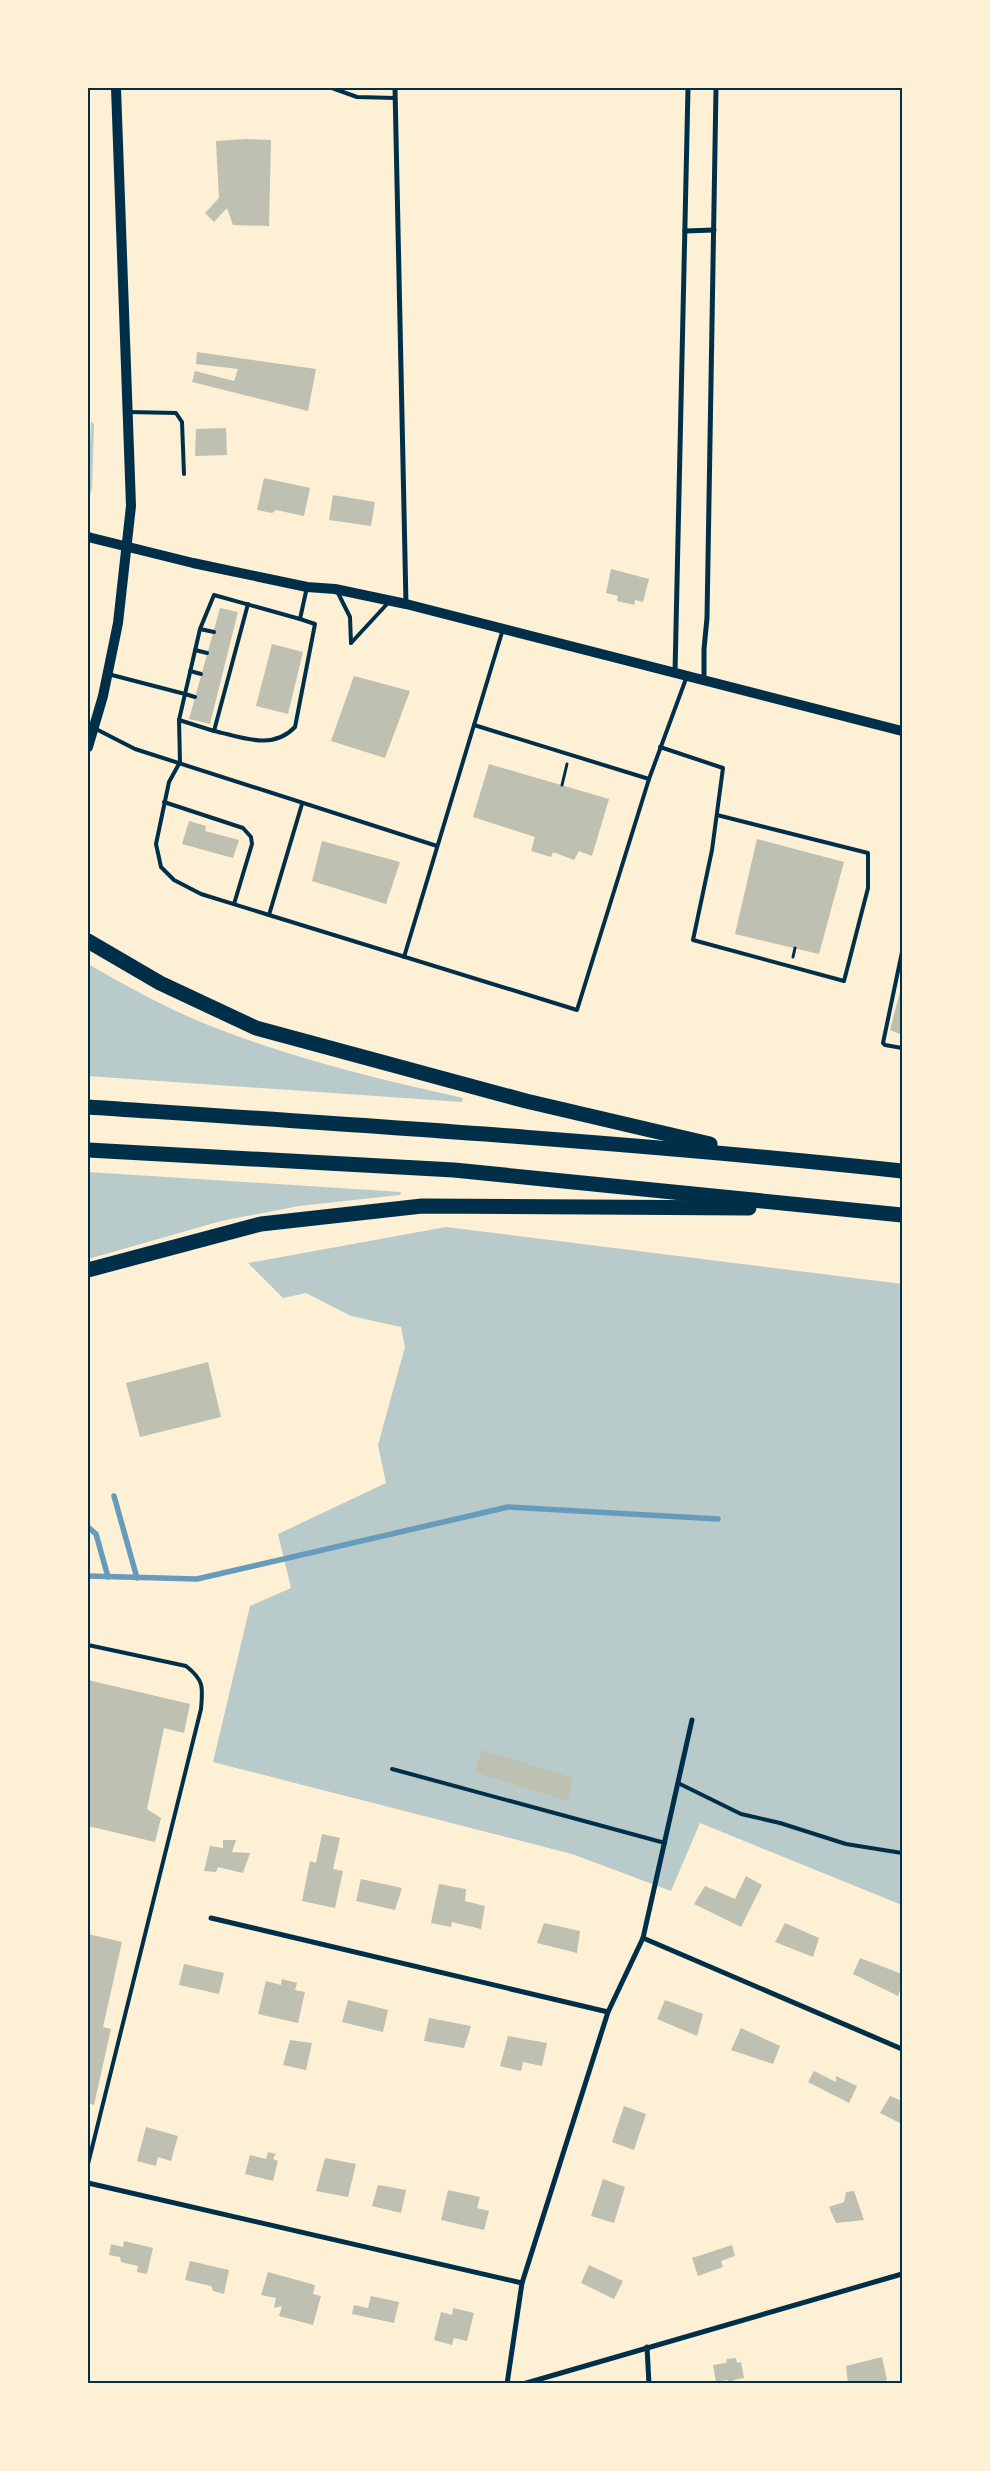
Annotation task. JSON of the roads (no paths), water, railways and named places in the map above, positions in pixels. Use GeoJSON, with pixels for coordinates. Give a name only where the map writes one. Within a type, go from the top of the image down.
{"type":"FeatureCollection","features":[{"type":"Feature","properties":{"kind":"highway"},"geometry":{"type":"LineString","coordinates":[[88,941],[160,983],[256,1028],[526,1101],[760,1156]]}},
{"type":"Feature","properties":{"kind":"highway"},"geometry":{"type":"LineString","coordinates":[[88,1107],[482,1133],[760,1156],[902,1171]]}},
{"type":"Feature","properties":{"kind":"highway"},"geometry":{"type":"LineString","coordinates":[[88,1150],[454,1170],[902,1215]]}},
{"type":"Feature","properties":{"kind":"highway"},"geometry":{"type":"LineString","coordinates":[[88,1270],[261,1224],[422,1206],[842,1208]]}},
{"type":"Feature","properties":{"kind":"main road"},"geometry":{"type":"LineString","coordinates":[[88,748],[90,731],[108,674],[118,623],[131,506],[129,412],[120,243],[116,88]]}},
{"type":"Feature","properties":{"kind":"main road"},"geometry":{"type":"LineString","coordinates":[[88,537],[193,563],[307,587],[335,589],[406,604],[902,731]]}},
{"type":"Feature","properties":{"kind":"street"},"geometry":{"type":"LineString","coordinates":[[395,88],[406,604]]}},
{"type":"Feature","properties":{"kind":"street"},"geometry":{"type":"LineString","coordinates":[[675,673],[688,88]]}},
{"type":"Feature","properties":{"kind":"street"},"geometry":{"type":"LineString","coordinates":[[704,680],[716,88]]}},
{"type":"Feature","properties":{"kind":"street"},"geometry":{"type":"LineString","coordinates":[[685,231],[714,230]]}},
{"type":"Feature","properties":{"kind":"street"},"geometry":{"type":"LineString","coordinates":[[508,2384],[522,2282],[608,2012],[643,1938],[692,1720]]}},
{"type":"Feature","properties":{"kind":"street"},"geometry":{"type":"LineString","coordinates":[[210,1918],[608,2012]]}},
{"type":"Feature","properties":{"kind":"street"},"geometry":{"type":"LineString","coordinates":[[643,1938],[902,2049]]}},
{"type":"Feature","properties":{"kind":"street"},"geometry":{"type":"LineString","coordinates":[[88,2183],[522,2282]]}},
{"type":"Feature","properties":{"kind":"street"},"geometry":{"type":"LineString","coordinates":[[523,2384],[902,2274]]}},
{"type":"Feature","properties":{"kind":"street"},"geometry":{"type":"LineString","coordinates":[[647,2347],[649,2384]]}},
{"type":"Feature","properties":{"kind":"lane"},"geometry":{"type":"LineString","coordinates":[[332,88],[357,97],[395,98]]}},
{"type":"Feature","properties":{"kind":"lane"},"geometry":{"type":"LineString","coordinates":[[129,412],[176,413],[180,416],[184,474]]}},
{"type":"Feature","properties":{"kind":"lane"},"geometry":{"type":"LineString","coordinates":[[300,619],[307,587]]}},
{"type":"Feature","properties":{"kind":"lane"},"geometry":{"type":"LineString","coordinates":[[335,589],[350,617],[351,643],[390,601]]}},
{"type":"Feature","properties":{"kind":"lane"},"geometry":{"type":"LineString","coordinates":[[179,720],[214,731],[264,742],[286,737],[295,727],[316,624],[214,595],[200,630],[179,720],[180,762],[169,782],[156,844],[161,867],[180,883],[201,894],[577,1010],[648,779],[687,676]]}},
{"type":"Feature","properties":{"kind":"lane"},"geometry":{"type":"LineString","coordinates":[[214,731],[248,604]]}},
{"type":"Feature","properties":{"kind":"lane"},"geometry":{"type":"LineString","coordinates":[[404,957],[503,629]]}},
{"type":"Feature","properties":{"kind":"lane"},"geometry":{"type":"LineString","coordinates":[[200,630],[214,632]]}},
{"type":"Feature","properties":{"kind":"lane"},"geometry":{"type":"LineString","coordinates":[[232,635],[240,637]]}},
{"type":"Feature","properties":{"kind":"lane"},"geometry":{"type":"LineString","coordinates":[[195,650],[207,653]]}},
{"type":"Feature","properties":{"kind":"lane"},"geometry":{"type":"LineString","coordinates":[[226,659],[233,660]]}},
{"type":"Feature","properties":{"kind":"lane"},"geometry":{"type":"LineString","coordinates":[[190,671],[201,674]]}},
{"type":"Feature","properties":{"kind":"lane"},"geometry":{"type":"LineString","coordinates":[[108,674],[195,697]]}},
{"type":"Feature","properties":{"kind":"lane"},"geometry":{"type":"LineString","coordinates":[[221,680],[227,682]]}},
{"type":"Feature","properties":{"kind":"lane"},"geometry":{"type":"LineString","coordinates":[[215,704],[221,705]]}},
{"type":"Feature","properties":{"kind":"lane"},"geometry":{"type":"LineString","coordinates":[[474,725],[648,779]]}},
{"type":"Feature","properties":{"kind":"lane"},"geometry":{"type":"LineString","coordinates":[[90,731],[135,749],[437,846]]}},
{"type":"Feature","properties":{"kind":"lane"},"geometry":{"type":"LineString","coordinates":[[660,747],[723,768],[712,850],[693,940],[844,982],[868,888],[868,853],[717,815]]}},
{"type":"Feature","properties":{"kind":"lane"},"geometry":{"type":"LineString","coordinates":[[164,802],[243,828],[251,837],[252,844],[234,904]]}},
{"type":"Feature","properties":{"kind":"lane"},"geometry":{"type":"LineString","coordinates":[[269,915],[302,804]]}},
{"type":"Feature","properties":{"kind":"lane"},"geometry":{"type":"LineString","coordinates":[[902,952],[883,1043],[902,1048]]}},
{"type":"Feature","properties":{"kind":"lane"},"geometry":{"type":"LineString","coordinates":[[88,1645],[186,1666],[196,1674],[203,1686],[201,1709],[88,2164]]}},
{"type":"Feature","properties":{"kind":"lane"},"geometry":{"type":"LineString","coordinates":[[392,1769],[664,1843]]}},
{"type":"Feature","properties":{"kind":"lane"},"geometry":{"type":"LineString","coordinates":[[678,1783],[741,1814],[780,1823],[846,1844],[902,1853]]}},
{"type":"Feature","properties":{"kind":"waterway"},"geometry":{"type":"LineString","coordinates":[[114,1496],[137,1578]]}},
{"type":"Feature","properties":{"kind":"waterway"},"geometry":{"type":"LineString","coordinates":[[88,1576],[197,1579],[508,1507],[718,1519]]}},
{"type":"Feature","properties":{"kind":"waterway"},"geometry":{"type":"LineString","coordinates":[[88,1527],[96,1534],[108,1577]]}}]}
